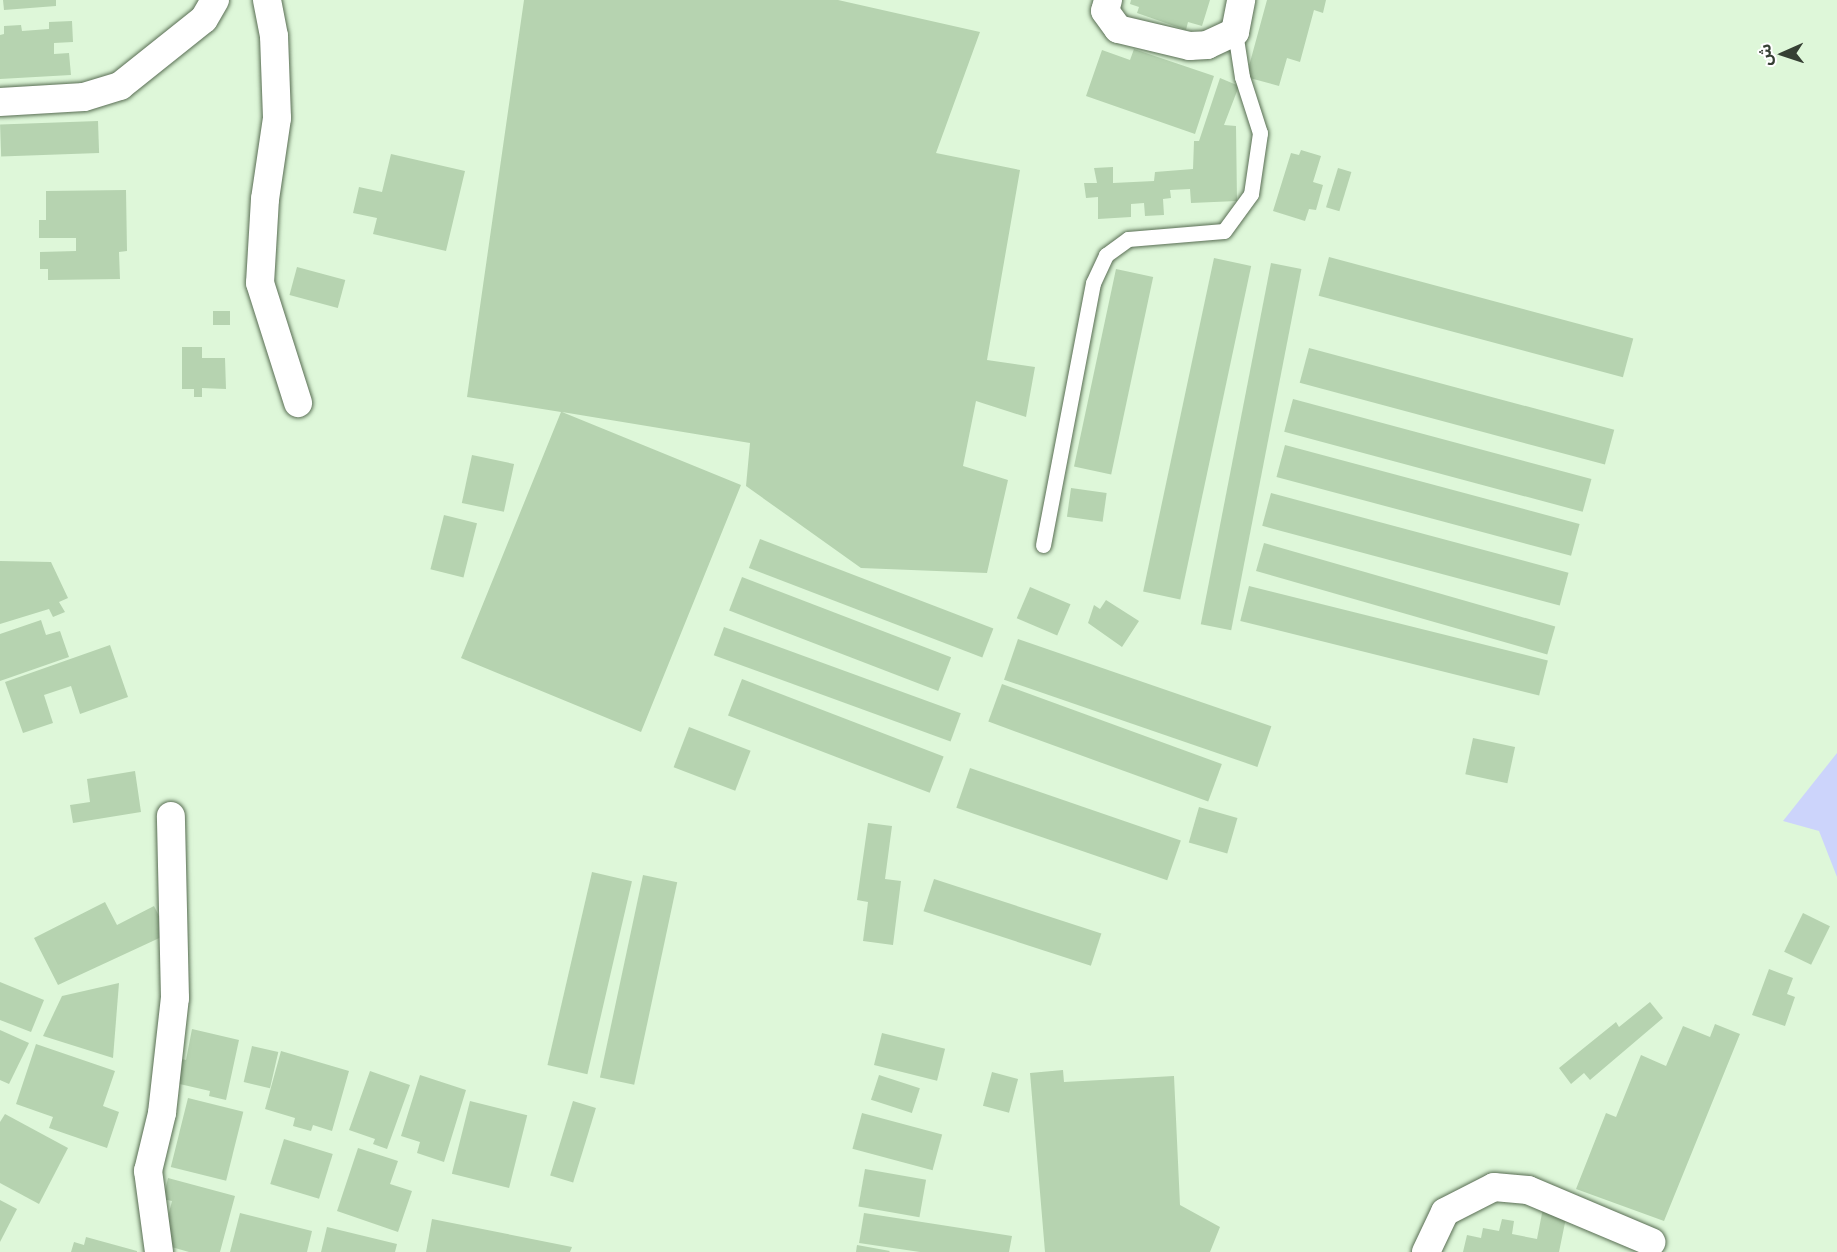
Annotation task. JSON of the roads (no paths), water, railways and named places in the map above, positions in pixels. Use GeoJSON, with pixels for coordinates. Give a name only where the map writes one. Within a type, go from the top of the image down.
{"type":"FeatureCollection","features":[{"type":"Feature","properties":{"kind":"street"},"geometry":{"type":"LineString","coordinates":[[0,102],[84,97],[120,86],[204,19],[215,0]]}},
{"type":"Feature","properties":{"kind":"street"},"geometry":{"type":"LineString","coordinates":[[267,0],[274,36],[278,118],[265,199],[260,283],[298,403]]}},
{"type":"Feature","properties":{"kind":"street"},"geometry":{"type":"LineString","coordinates":[[1108,0],[1105,11],[1118,28],[1190,46],[1207,45],[1234,32],[1242,0]]}},
{"type":"Feature","properties":{"kind":"street"},"geometry":{"type":"LineString","coordinates":[[159,1252],[148,1171],[162,1113],[175,998],[171,816]]}},
{"type":"Feature","properties":{"kind":"street"},"geometry":{"type":"LineString","coordinates":[[1426,1252],[1445,1212],[1494,1187],[1528,1190],[1651,1242]]}},
{"type":"Feature","properties":{"kind":"lane"},"geometry":{"type":"LineString","coordinates":[[1043,545],[1093,283],[1106,255],[1128,239],[1224,231],[1251,194],[1260,133],[1242,77],[1234,32]]}}]}
